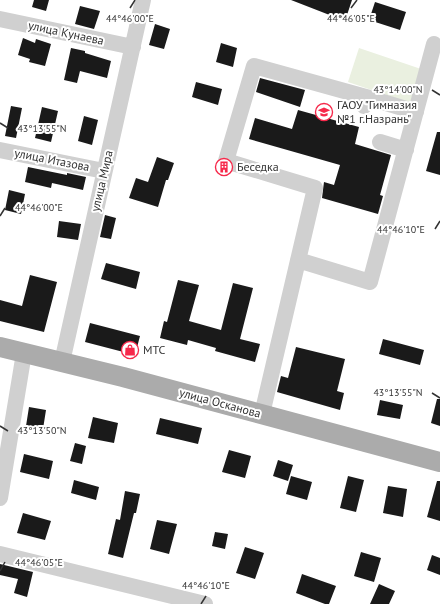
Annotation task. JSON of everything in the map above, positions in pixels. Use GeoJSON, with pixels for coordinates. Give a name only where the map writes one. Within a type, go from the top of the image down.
{"type":"FeatureCollection","features":[{"type":"Feature","properties":{"kind":"main road","name":"улица Осканова"},"geometry":{"type":"LineString","coordinates":[[0,347],[262,414],[440,462]]}},
{"type":"Feature","properties":{"kind":"street","name":"улица Мира"},"geometry":{"type":"LineString","coordinates":[[62,362],[143,0]]}},
{"type":"Feature","properties":{"kind":"street","name":"улица Кунаева"},"geometry":{"type":"LineString","coordinates":[[0,19],[132,47]]}},
{"type":"Feature","properties":{"kind":"street"},"geometry":{"type":"LineString","coordinates":[[298,260],[370,282],[434,44]]}},
{"type":"Feature","properties":{"kind":"street"},"geometry":{"type":"LineString","coordinates":[[262,414],[315,188],[226,161],[254,66],[365,102],[416,112]]}},
{"type":"Feature","properties":{"kind":"street"},"geometry":{"type":"LineString","coordinates":[[380,142],[406,150]]}},
{"type":"Feature","properties":{"kind":"street","name":"улица Итазова"},"geometry":{"type":"LineString","coordinates":[[0,150],[104,171]]}},
{"type":"Feature","properties":{"kind":"street"},"geometry":{"type":"LineString","coordinates":[[0,498],[24,353]]}},
{"type":"Feature","properties":{"kind":"street"},"geometry":{"type":"LineString","coordinates":[[0,554],[205,604]]}},
{"type":"Feature","properties":{"kind":"green space"},"geometry":{"type":"Polygon","coordinates":[[[359,48],[421,69],[410,103],[348,82],[359,48]]]}},
{"type":"Feature","properties":{"kind":"building"},"geometry":{"type":"Polygon","coordinates":[[[34,0],[49,0],[46,11],[32,7],[34,0]]]}},
{"type":"Feature","properties":{"kind":"building"},"geometry":{"type":"Polygon","coordinates":[[[291,0],[352,0],[345,21],[291,0]]]}},
{"type":"Feature","properties":{"kind":"building"},"geometry":{"type":"Polygon","coordinates":[[[375,2],[406,12],[400,30],[369,20],[375,2]]]}},
{"type":"Feature","properties":{"kind":"building"},"geometry":{"type":"Polygon","coordinates":[[[80,6],[100,11],[94,29],[75,24],[80,6]]]}},
{"type":"Feature","properties":{"kind":"building"},"geometry":{"type":"Polygon","coordinates":[[[155,24],[170,29],[164,49],[149,45],[155,24]]]}},
{"type":"Feature","properties":{"kind":"building"},"geometry":{"type":"Polygon","coordinates":[[[23,38],[35,43],[36,39],[51,44],[45,66],[29,62],[30,59],[18,55],[23,38]]]}},
{"type":"Feature","properties":{"kind":"building"},"geometry":{"type":"Polygon","coordinates":[[[221,43],[237,48],[233,67],[216,62],[221,43]]]}},
{"type":"Feature","properties":{"kind":"building"},"geometry":{"type":"Polygon","coordinates":[[[71,48],[85,51],[85,53],[111,61],[107,78],[80,71],[77,83],[64,80],[71,48]]]}},
{"type":"Feature","properties":{"kind":"building"},"geometry":{"type":"Polygon","coordinates":[[[260,78],[305,90],[300,107],[256,92],[260,78]]]}},
{"type":"Feature","properties":{"kind":"building"},"geometry":{"type":"Polygon","coordinates":[[[196,82],[222,89],[218,105],[192,97],[196,82]]]}},
{"type":"Feature","properties":{"kind":"building"},"geometry":{"type":"Polygon","coordinates":[[[11,106],[22,108],[16,138],[5,136],[11,106]]]}},
{"type":"Feature","properties":{"kind":"building"},"geometry":{"type":"Polygon","coordinates":[[[42,107],[58,111],[51,142],[35,138],[42,107]]]}},
{"type":"Feature","properties":{"kind":"building"},"geometry":{"type":"Polygon","coordinates":[[[298,110],[359,127],[355,144],[391,155],[380,195],[383,196],[378,214],[322,198],[324,182],[334,185],[340,165],[249,139],[255,118],[292,129],[298,110]]]}},
{"type":"Feature","properties":{"kind":"building"},"geometry":{"type":"Polygon","coordinates":[[[84,116],[98,120],[92,145],[78,141],[84,116]]]}},
{"type":"Feature","properties":{"kind":"building"},"geometry":{"type":"Polygon","coordinates":[[[437,132],[440,132],[440,175],[426,171],[437,132]]]}},
{"type":"Feature","properties":{"kind":"building"},"geometry":{"type":"Polygon","coordinates":[[[157,157],[174,163],[168,180],[166,180],[158,207],[129,198],[136,178],[148,182],[157,157]]]}},
{"type":"Feature","properties":{"kind":"building"},"geometry":{"type":"Polygon","coordinates":[[[28,167],[67,175],[67,173],[86,177],[83,190],[52,183],[51,188],[25,182],[28,167]]]}},
{"type":"Feature","properties":{"kind":"building"},"geometry":{"type":"Polygon","coordinates":[[[9,190],[25,194],[21,214],[5,210],[9,190]]]}},
{"type":"Feature","properties":{"kind":"building"},"geometry":{"type":"Polygon","coordinates":[[[105,215],[116,218],[111,239],[100,237],[105,215]]]}},
{"type":"Feature","properties":{"kind":"building"},"geometry":{"type":"Polygon","coordinates":[[[59,221],[81,224],[78,240],[57,237],[59,221]]]}},
{"type":"Feature","properties":{"kind":"building"},"geometry":{"type":"Polygon","coordinates":[[[106,263],[140,272],[136,289],[101,279],[106,263]]]}},
{"type":"Feature","properties":{"kind":"building"},"geometry":{"type":"Polygon","coordinates":[[[30,275],[57,282],[44,332],[0,321],[0,300],[22,306],[30,275]]]}},
{"type":"Feature","properties":{"kind":"building"},"geometry":{"type":"Polygon","coordinates":[[[178,280],[199,285],[189,321],[221,330],[233,283],[253,288],[240,339],[260,344],[255,362],[215,351],[216,348],[188,340],[187,345],[160,338],[164,321],[167,322],[178,280]]]}},
{"type":"Feature","properties":{"kind":"building"},"geometry":{"type":"Polygon","coordinates":[[[90,323],[140,336],[135,355],[85,342],[90,323]]]}},
{"type":"Feature","properties":{"kind":"building"},"geometry":{"type":"Polygon","coordinates":[[[383,339],[424,350],[420,365],[379,354],[383,339]]]}},
{"type":"Feature","properties":{"kind":"building"},"geometry":{"type":"Polygon","coordinates":[[[296,347],[345,359],[337,391],[344,393],[340,410],[277,392],[281,376],[288,378],[296,347]]]}},
{"type":"Feature","properties":{"kind":"building"},"geometry":{"type":"Polygon","coordinates":[[[437,399],[440,399],[440,426],[431,423],[437,399]]]}},
{"type":"Feature","properties":{"kind":"building"},"geometry":{"type":"Polygon","coordinates":[[[380,400],[403,405],[400,419],[377,415],[380,400]]]}},
{"type":"Feature","properties":{"kind":"building"},"geometry":{"type":"Polygon","coordinates":[[[29,407],[46,410],[43,429],[26,426],[29,407]]]}},
{"type":"Feature","properties":{"kind":"building"},"geometry":{"type":"Polygon","coordinates":[[[93,417],[118,423],[114,443],[88,438],[93,417]]]}},
{"type":"Feature","properties":{"kind":"building"},"geometry":{"type":"Polygon","coordinates":[[[160,418],[202,428],[198,444],[156,434],[160,418]]]}},
{"type":"Feature","properties":{"kind":"building"},"geometry":{"type":"Polygon","coordinates":[[[75,443],[86,446],[82,464],[70,461],[75,443]]]}},
{"type":"Feature","properties":{"kind":"building"},"geometry":{"type":"Polygon","coordinates":[[[229,450],[251,456],[245,478],[222,472],[229,450]]]}},
{"type":"Feature","properties":{"kind":"building"},"geometry":{"type":"Polygon","coordinates":[[[24,454],[53,461],[49,479],[20,472],[24,454]]]}},
{"type":"Feature","properties":{"kind":"building"},"geometry":{"type":"Polygon","coordinates":[[[278,460],[293,465],[288,481],[273,476],[278,460]]]}},
{"type":"Feature","properties":{"kind":"building"},"geometry":{"type":"Polygon","coordinates":[[[291,476],[312,482],[307,500],[286,494],[291,476]]]}},
{"type":"Feature","properties":{"kind":"building"},"geometry":{"type":"Polygon","coordinates":[[[348,476],[364,480],[356,512],[340,508],[348,476]]]}},
{"type":"Feature","properties":{"kind":"building"},"geometry":{"type":"Polygon","coordinates":[[[74,480],[99,487],[96,500],[71,493],[74,480]]]}},
{"type":"Feature","properties":{"kind":"building"},"geometry":{"type":"Polygon","coordinates":[[[437,481],[440,481],[440,521],[427,517],[437,481]]]}},
{"type":"Feature","properties":{"kind":"building"},"geometry":{"type":"Polygon","coordinates":[[[388,486],[407,489],[403,517],[383,513],[388,486]]]}},
{"type":"Feature","properties":{"kind":"building"},"geometry":{"type":"Polygon","coordinates":[[[125,491],[140,494],[123,558],[108,554],[116,519],[120,520],[125,491]]]}},
{"type":"Feature","properties":{"kind":"building"},"geometry":{"type":"Polygon","coordinates":[[[23,513],[51,521],[45,540],[17,533],[23,513]]]}},
{"type":"Feature","properties":{"kind":"building"},"geometry":{"type":"Polygon","coordinates":[[[157,520],[177,524],[169,554],[150,549],[157,520]]]}},
{"type":"Feature","properties":{"kind":"building"},"geometry":{"type":"Polygon","coordinates":[[[215,532],[228,534],[225,549],[212,546],[215,532]]]}},
{"type":"Feature","properties":{"kind":"building"},"geometry":{"type":"Polygon","coordinates":[[[245,547],[264,553],[255,579],[236,573],[245,547]]]}},
{"type":"Feature","properties":{"kind":"building"},"geometry":{"type":"Polygon","coordinates":[[[361,552],[381,558],[374,582],[354,576],[361,552]]]}},
{"type":"Feature","properties":{"kind":"building"},"geometry":{"type":"Polygon","coordinates":[[[432,555],[440,558],[440,575],[427,570],[432,555]]]}},
{"type":"Feature","properties":{"kind":"building"},"geometry":{"type":"Polygon","coordinates":[[[0,564],[33,572],[27,597],[14,593],[18,579],[0,575],[0,564]]]}},
{"type":"Feature","properties":{"kind":"building"},"geometry":{"type":"Polygon","coordinates":[[[302,574],[336,586],[329,604],[325,604],[296,593],[302,574]]]}},
{"type":"Feature","properties":{"kind":"building"},"geometry":{"type":"Polygon","coordinates":[[[379,584],[395,591],[389,604],[370,604],[379,584]]]}},
{"type":"Feature","properties":{"kind":"place","name":"ГАОУ \"Гимназия №1 г.Назрань\""},"geometry":{"type":"Point","coordinates":[324,112]}},
{"type":"Feature","properties":{"kind":"place","name":"Беседка"},"geometry":{"type":"Point","coordinates":[224,167]}},
{"type":"Feature","properties":{"kind":"place","name":"МТС"},"geometry":{"type":"Point","coordinates":[130,350]}}]}
